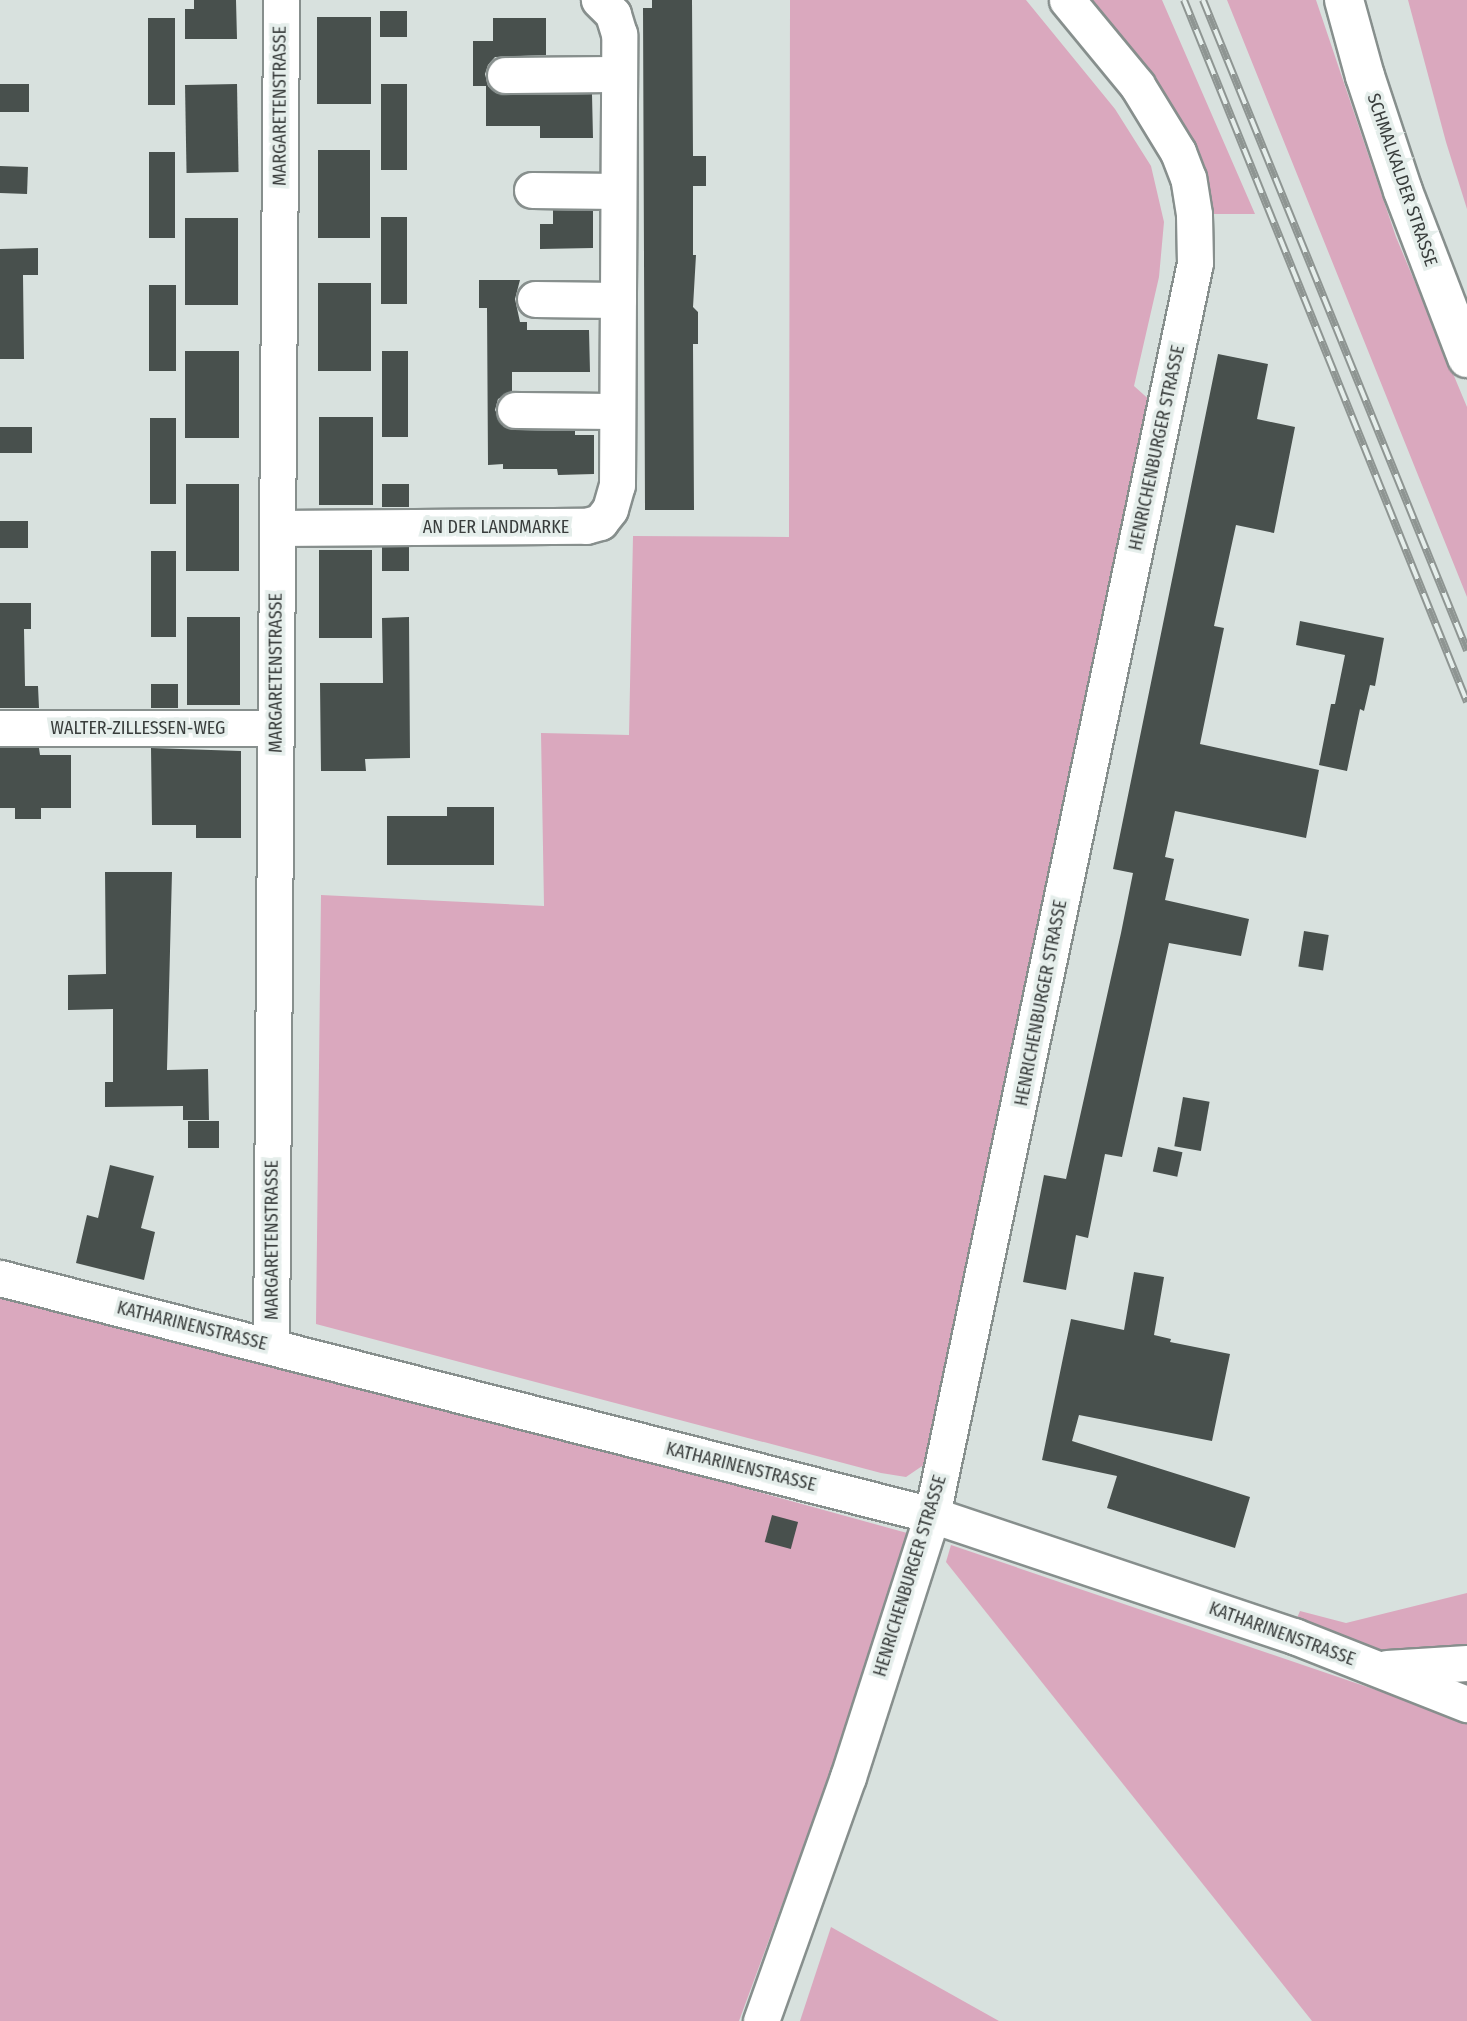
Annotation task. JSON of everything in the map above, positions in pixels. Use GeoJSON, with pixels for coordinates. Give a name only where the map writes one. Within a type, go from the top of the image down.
{"type":"FeatureCollection","features":[{"type":"Feature","properties":{"kind":"main road","name":"SCHMALKALDER STRASSE"},"geometry":{"type":"LineString","coordinates":[[1344,0],[1365,76],[1403,191],[1467,358]]}},
{"type":"Feature","properties":{"kind":"street","name":"MARGARETENSTRASSE"},"geometry":{"type":"LineString","coordinates":[[271,1346],[281,0]]}},
{"type":"Feature","properties":{"kind":"street","name":"AN DER LANDMARKE"},"geometry":{"type":"LineString","coordinates":[[277,528],[586,526],[600,522],[610,509],[617,485],[619,34],[613,14],[598,0]]}},
{"type":"Feature","properties":{"kind":"street","name":"HENRICHENBURGER STRASSE"},"geometry":{"type":"LineString","coordinates":[[761,2021],[848,1777],[932,1516],[1195,263],[1194,214],[1188,178],[1178,152],[1137,85],[1067,0]]}},
{"type":"Feature","properties":{"kind":"street"},"geometry":{"type":"LineString","coordinates":[[505,75],[618,74]]}},
{"type":"Feature","properties":{"kind":"street"},"geometry":{"type":"LineString","coordinates":[[533,190],[618,191]]}},
{"type":"Feature","properties":{"kind":"street"},"geometry":{"type":"LineString","coordinates":[[535,299],[618,300]]}},
{"type":"Feature","properties":{"kind":"street"},"geometry":{"type":"LineString","coordinates":[[516,410],[617,411]]}},
{"type":"Feature","properties":{"kind":"street","name":"WALTER-ZILLESSEN-WEG"},"geometry":{"type":"LineString","coordinates":[[0,728],[275,728]]}},
{"type":"Feature","properties":{"kind":"street","name":"KATHARINENSTRASSE"},"geometry":{"type":"LineString","coordinates":[[0,1278],[932,1516],[1294,1636],[1467,1704]]}},
{"type":"Feature","properties":{"kind":"street"},"geometry":{"type":"LineString","coordinates":[[1375,1668],[1467,1663]]}},
{"type":"Feature","properties":{"kind":"shaded area"},"geometry":{"type":"Polygon","coordinates":[[[790,0],[1026,0],[1115,109],[1151,166],[1164,222],[1159,277],[1134,386],[1153,403],[931,1460],[906,1477],[881,1473],[316,1324],[321,895],[544,906],[541,733],[629,735],[633,536],[789,537],[790,0]]]}},
{"type":"Feature","properties":{"kind":"shaded area"},"geometry":{"type":"Polygon","coordinates":[[[1090,0],[1162,0],[1255,214],[1214,214],[1198,159],[1176,115],[1151,73],[1090,0]]]}},
{"type":"Feature","properties":{"kind":"shaded area"},"geometry":{"type":"Polygon","coordinates":[[[1227,0],[1316,0],[1396,237],[1467,407],[1467,597],[1227,0]]]}},
{"type":"Feature","properties":{"kind":"shaded area"},"geometry":{"type":"Polygon","coordinates":[[[1408,0],[1467,0],[1467,209],[1446,142],[1408,0]]]}},
{"type":"Feature","properties":{"kind":"shaded area"},"geometry":{"type":"Polygon","coordinates":[[[0,1292],[268,1357],[918,1536],[739,2021],[0,2021],[0,1292]]]}},
{"type":"Feature","properties":{"kind":"shaded area"},"geometry":{"type":"Polygon","coordinates":[[[951,1545],[1467,1721],[1467,2021],[1312,2021],[946,1562],[951,1545]]]}},
{"type":"Feature","properties":{"kind":"shaded area"},"geometry":{"type":"Polygon","coordinates":[[[1467,1593],[1467,1697],[1291,1632],[1300,1611],[1346,1623],[1467,1593]]]}},
{"type":"Feature","properties":{"kind":"shaded area"},"geometry":{"type":"Polygon","coordinates":[[[831,1927],[999,2021],[800,2021],[831,1927]]]}},
{"type":"Feature","properties":{"kind":"building"},"geometry":{"type":"Polygon","coordinates":[[[194,0],[236,0],[237,39],[185,39],[185,9],[194,9],[194,0]]]}},
{"type":"Feature","properties":{"kind":"building"},"geometry":{"type":"Polygon","coordinates":[[[652,0],[692,0],[693,156],[706,156],[706,186],[693,186],[693,255],[696,255],[693,307],[698,312],[698,344],[693,344],[694,510],[645,510],[643,8],[652,8],[652,0]]]}},
{"type":"Feature","properties":{"kind":"building"},"geometry":{"type":"Polygon","coordinates":[[[380,11],[407,11],[407,37],[380,37],[380,11]]]}},
{"type":"Feature","properties":{"kind":"building"},"geometry":{"type":"Polygon","coordinates":[[[317,17],[371,17],[371,104],[317,104],[317,17]]]}},
{"type":"Feature","properties":{"kind":"building"},"geometry":{"type":"Polygon","coordinates":[[[148,18],[175,18],[175,105],[148,105],[148,18]]]}},
{"type":"Feature","properties":{"kind":"building"},"geometry":{"type":"Polygon","coordinates":[[[493,18],[546,18],[546,55],[495,57],[485,74],[488,86],[496,93],[505,95],[592,94],[593,138],[540,138],[540,126],[486,126],[486,86],[473,86],[473,41],[493,41],[493,18]]]}},
{"type":"Feature","properties":{"kind":"building"},"geometry":{"type":"Polygon","coordinates":[[[0,84],[29,84],[29,112],[0,112],[0,84]]]}},
{"type":"Feature","properties":{"kind":"building"},"geometry":{"type":"Polygon","coordinates":[[[237,84],[239,172],[187,173],[185,85],[237,84]]]}},
{"type":"Feature","properties":{"kind":"building"},"geometry":{"type":"Polygon","coordinates":[[[381,84],[407,84],[407,170],[381,170],[381,84]]]}},
{"type":"Feature","properties":{"kind":"building"},"geometry":{"type":"Polygon","coordinates":[[[318,150],[370,150],[370,238],[318,238],[318,150]]]}},
{"type":"Feature","properties":{"kind":"building"},"geometry":{"type":"Polygon","coordinates":[[[149,152],[175,152],[175,238],[149,238],[149,152]]]}},
{"type":"Feature","properties":{"kind":"building"},"geometry":{"type":"Polygon","coordinates":[[[0,166],[28,167],[27,194],[0,193],[0,166]]]}},
{"type":"Feature","properties":{"kind":"building"},"geometry":{"type":"Polygon","coordinates":[[[553,210],[593,211],[593,248],[540,249],[540,224],[553,224],[553,210]]]}},
{"type":"Feature","properties":{"kind":"building"},"geometry":{"type":"Polygon","coordinates":[[[381,217],[407,217],[407,304],[381,304],[381,217]]]}},
{"type":"Feature","properties":{"kind":"building"},"geometry":{"type":"Polygon","coordinates":[[[185,218],[238,218],[238,305],[185,305],[185,218]]]}},
{"type":"Feature","properties":{"kind":"building"},"geometry":{"type":"Polygon","coordinates":[[[38,248],[38,275],[23,275],[24,359],[0,359],[0,249],[38,248]]]}},
{"type":"Feature","properties":{"kind":"building"},"geometry":{"type":"Polygon","coordinates":[[[479,280],[520,280],[515,299],[520,322],[527,322],[527,330],[589,330],[590,372],[512,372],[512,391],[498,399],[495,410],[504,427],[514,430],[575,431],[575,435],[594,435],[594,474],[558,475],[557,469],[503,469],[503,464],[488,465],[487,308],[479,308],[479,280]]]}},
{"type":"Feature","properties":{"kind":"building"},"geometry":{"type":"Polygon","coordinates":[[[318,283],[371,283],[371,371],[318,371],[318,283]]]}},
{"type":"Feature","properties":{"kind":"building"},"geometry":{"type":"Polygon","coordinates":[[[149,285],[176,285],[176,371],[149,371],[149,285]]]}},
{"type":"Feature","properties":{"kind":"building"},"geometry":{"type":"Polygon","coordinates":[[[185,351],[239,351],[239,438],[185,438],[185,351]]]}},
{"type":"Feature","properties":{"kind":"building"},"geometry":{"type":"Polygon","coordinates":[[[382,351],[408,351],[408,437],[382,437],[382,351]]]}},
{"type":"Feature","properties":{"kind":"building"},"geometry":{"type":"Polygon","coordinates":[[[1218,354],[1268,364],[1257,419],[1295,427],[1274,533],[1236,525],[1214,626],[1224,628],[1200,744],[1319,770],[1306,838],[1175,811],[1165,857],[1174,859],[1165,900],[1249,919],[1241,956],[1169,943],[1122,1157],[1105,1154],[1088,1238],[1076,1235],[1066,1290],[1023,1282],[1044,1175],[1066,1179],[1121,933],[1133,873],[1113,869],[1218,354]]]}},
{"type":"Feature","properties":{"kind":"building"},"geometry":{"type":"Polygon","coordinates":[[[319,417],[373,417],[373,505],[319,505],[319,417]]]}},
{"type":"Feature","properties":{"kind":"building"},"geometry":{"type":"Polygon","coordinates":[[[150,418],[176,418],[176,504],[150,504],[150,418]]]}},
{"type":"Feature","properties":{"kind":"building"},"geometry":{"type":"Polygon","coordinates":[[[0,427],[32,427],[32,453],[0,453],[0,427]]]}},
{"type":"Feature","properties":{"kind":"building"},"geometry":{"type":"Polygon","coordinates":[[[186,484],[239,484],[239,571],[186,571],[186,484]]]}},
{"type":"Feature","properties":{"kind":"building"},"geometry":{"type":"Polygon","coordinates":[[[382,484],[409,484],[409,507],[382,507],[382,484]]]}},
{"type":"Feature","properties":{"kind":"building"},"geometry":{"type":"Polygon","coordinates":[[[0,521],[28,521],[28,548],[0,548],[0,521]]]}},
{"type":"Feature","properties":{"kind":"building"},"geometry":{"type":"Polygon","coordinates":[[[382,547],[409,547],[409,571],[382,571],[382,547]]]}},
{"type":"Feature","properties":{"kind":"building"},"geometry":{"type":"Polygon","coordinates":[[[319,550],[372,550],[372,638],[319,638],[319,550]]]}},
{"type":"Feature","properties":{"kind":"building"},"geometry":{"type":"Polygon","coordinates":[[[151,551],[176,551],[176,637],[151,637],[151,551]]]}},
{"type":"Feature","properties":{"kind":"building"},"geometry":{"type":"Polygon","coordinates":[[[0,603],[31,603],[31,629],[24,629],[25,686],[38,686],[39,708],[0,708],[0,603]]]}},
{"type":"Feature","properties":{"kind":"building"},"geometry":{"type":"Polygon","coordinates":[[[187,617],[240,617],[240,705],[187,705],[187,617]]]}},
{"type":"Feature","properties":{"kind":"building"},"geometry":{"type":"Polygon","coordinates":[[[409,617],[410,758],[365,759],[366,771],[321,771],[320,683],[383,683],[382,618],[409,617]]]}},
{"type":"Feature","properties":{"kind":"building"},"geometry":{"type":"Polygon","coordinates":[[[1300,621],[1384,638],[1375,686],[1370,685],[1364,711],[1360,709],[1347,771],[1319,765],[1331,704],[1335,704],[1345,655],[1296,645],[1300,621]]]}},
{"type":"Feature","properties":{"kind":"building"},"geometry":{"type":"Polygon","coordinates":[[[151,684],[178,684],[178,708],[151,708],[151,684]]]}},
{"type":"Feature","properties":{"kind":"building"},"geometry":{"type":"Polygon","coordinates":[[[0,748],[39,748],[40,755],[71,755],[71,808],[41,808],[41,819],[15,819],[15,808],[0,808],[0,748]]]}},
{"type":"Feature","properties":{"kind":"building"},"geometry":{"type":"Polygon","coordinates":[[[151,748],[241,751],[241,838],[196,838],[196,825],[152,825],[151,748]]]}},
{"type":"Feature","properties":{"kind":"building"},"geometry":{"type":"Polygon","coordinates":[[[447,807],[494,807],[494,865],[387,865],[387,816],[447,816],[447,807]]]}},
{"type":"Feature","properties":{"kind":"building"},"geometry":{"type":"Polygon","coordinates":[[[105,872],[172,872],[167,1070],[208,1069],[209,1120],[183,1120],[183,1106],[105,1107],[105,1082],[113,1082],[113,1009],[68,1010],[68,975],[106,974],[105,872]]]}},
{"type":"Feature","properties":{"kind":"building"},"geometry":{"type":"Polygon","coordinates":[[[1304,931],[1329,935],[1323,970],[1298,967],[1304,931]]]}},
{"type":"Feature","properties":{"kind":"building"},"geometry":{"type":"Polygon","coordinates":[[[1183,1097],[1210,1102],[1201,1151],[1174,1146],[1183,1097]]]}},
{"type":"Feature","properties":{"kind":"building"},"geometry":{"type":"Polygon","coordinates":[[[188,1121],[219,1121],[219,1148],[188,1148],[188,1121]]]}},
{"type":"Feature","properties":{"kind":"building"},"geometry":{"type":"Polygon","coordinates":[[[1158,1147],[1182,1152],[1177,1177],[1153,1171],[1158,1147]]]}},
{"type":"Feature","properties":{"kind":"building"},"geometry":{"type":"Polygon","coordinates":[[[110,1165],[154,1176],[141,1228],[155,1232],[144,1280],[76,1263],[87,1215],[98,1218],[110,1165]]]}},
{"type":"Feature","properties":{"kind":"building"},"geometry":{"type":"Polygon","coordinates":[[[1134,1272],[1164,1277],[1154,1335],[1171,1339],[1170,1342],[1230,1354],[1212,1441],[1079,1415],[1072,1441],[1250,1497],[1235,1548],[1107,1508],[1117,1476],[1042,1460],[1071,1319],[1124,1330],[1134,1272]]]}},
{"type":"Feature","properties":{"kind":"building"},"geometry":{"type":"Polygon","coordinates":[[[772,1515],[798,1522],[791,1549],[765,1542],[772,1515]]]}},
{"type":"Feature","properties":{"kind":"railway"},"geometry":{"type":"LineString","coordinates":[[1184,0],[1467,702]]}},
{"type":"Feature","properties":{"kind":"railway"},"geometry":{"type":"LineString","coordinates":[[1203,0],[1467,650]]}}]}
